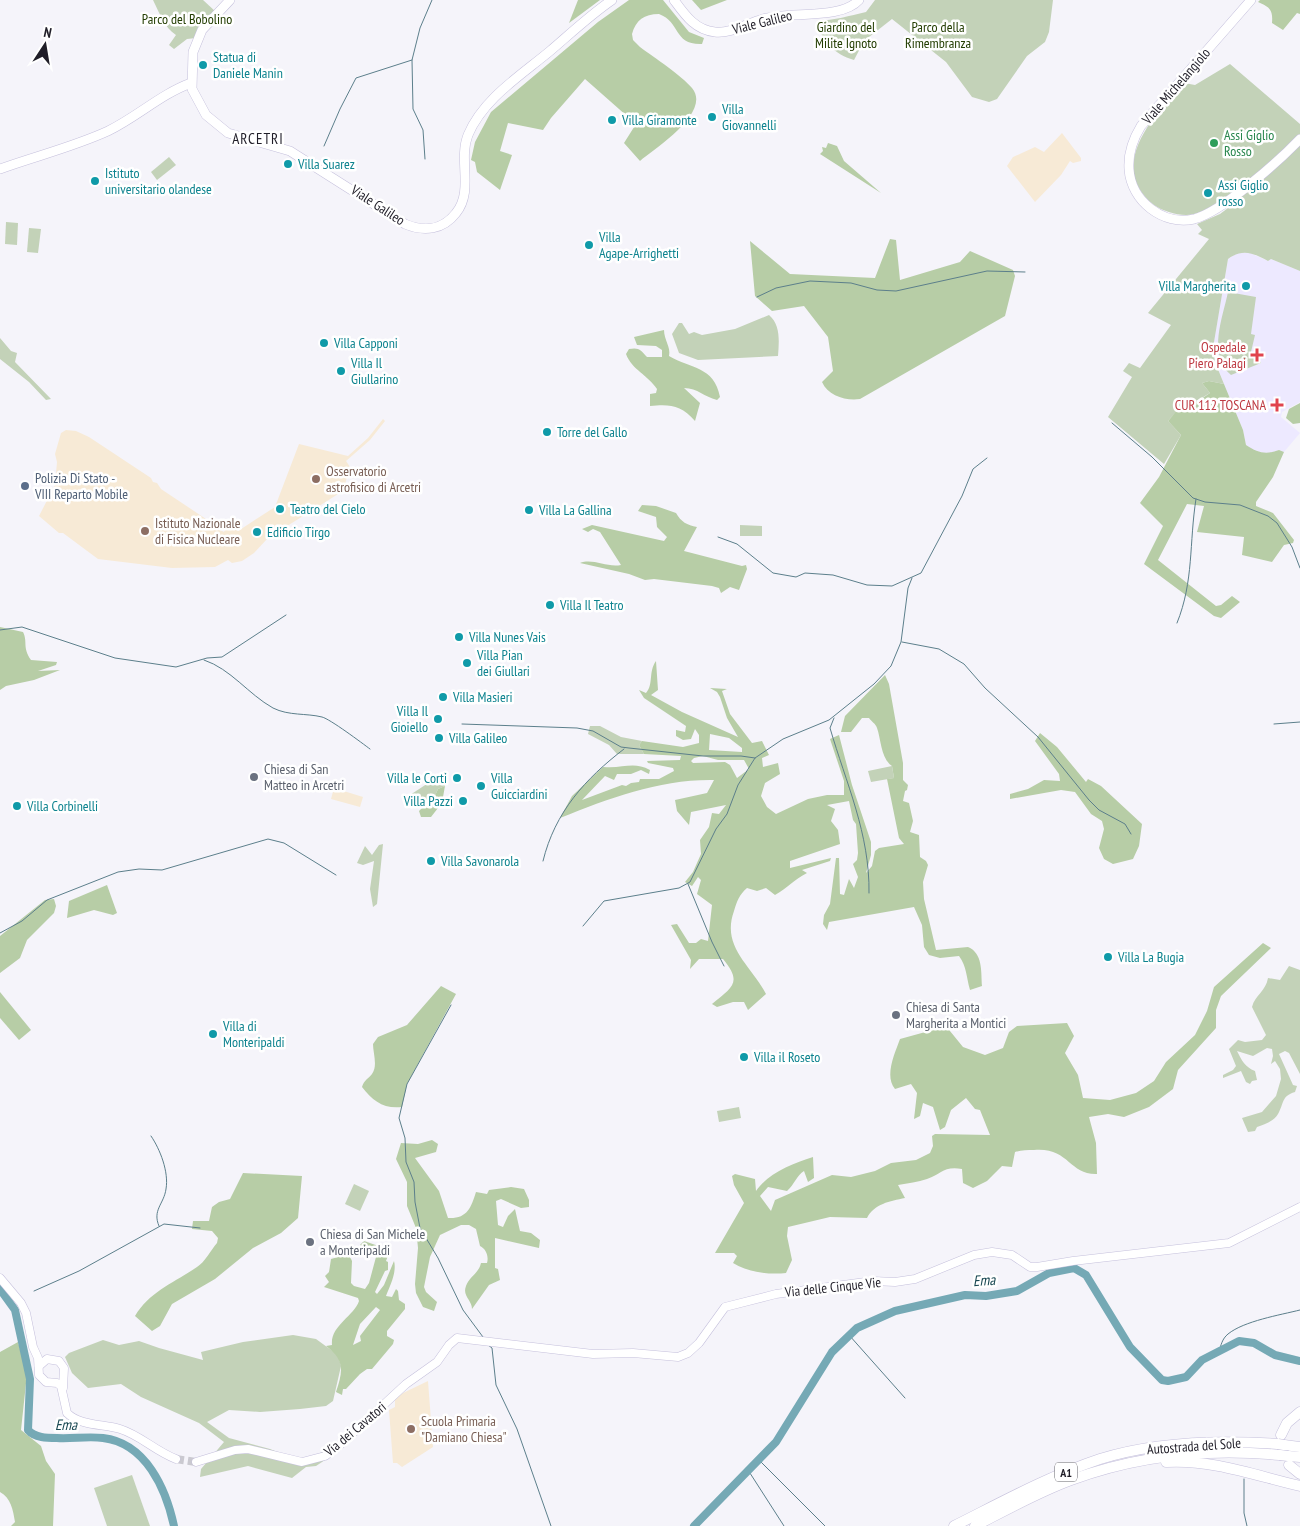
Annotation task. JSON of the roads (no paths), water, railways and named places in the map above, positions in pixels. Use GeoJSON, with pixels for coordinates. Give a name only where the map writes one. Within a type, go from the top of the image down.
{"type":"FeatureCollection","features":[{"type":"Feature","properties":{"kind":"highway"},"geometry":{"type":"LineString","coordinates":[[1281,1441],[1287,1423],[1300,1412]]}},
{"type":"Feature","properties":{"kind":"highway","name":"Autostrada del Sole"},"geometry":{"type":"LineString","coordinates":[[954,1526],[1064,1472],[1129,1452],[1186,1444],[1281,1441],[1300,1445]]}},
{"type":"Feature","properties":{"kind":"highway","name":"Autostrada del Sole"},"geometry":{"type":"LineString","coordinates":[[975,1526],[1048,1490],[1110,1467],[1170,1455],[1218,1452],[1286,1459],[1300,1457]]}},
{"type":"Feature","properties":{"kind":"highway"},"geometry":{"type":"LineString","coordinates":[[1286,1459],[1300,1474]]}},
{"type":"Feature","properties":{"kind":"highway"},"geometry":{"type":"LineString","coordinates":[[1086,1475],[1149,1464],[1183,1461],[1300,1486]]}},
{"type":"Feature","properties":{"kind":"main road"},"geometry":{"type":"LineString","coordinates":[[0,169],[67,147],[110,130],[178,88],[191,83],[192,61],[196,44],[210,21],[230,0]]}},
{"type":"Feature","properties":{"kind":"main road","name":"Viale Galileo"},"geometry":{"type":"LineString","coordinates":[[191,83],[193,95],[206,115],[228,133],[290,152],[405,224],[422,230],[437,228],[451,220],[462,204],[465,195],[465,147],[480,113],[498,94],[612,0]]}},
{"type":"Feature","properties":{"kind":"main road","name":"Viale Galileo"},"geometry":{"type":"LineString","coordinates":[[674,0],[694,24],[716,32],[781,15],[840,12],[854,6],[859,0]]}},
{"type":"Feature","properties":{"kind":"main road","name":"Viale Michelangiolo"},"geometry":{"type":"LineString","coordinates":[[1251,0],[1141,126],[1130,150],[1129,170],[1131,178],[1142,200],[1154,212],[1174,219],[1193,219],[1226,203],[1300,139]]}},
{"type":"Feature","properties":{"kind":"street","name":"Via delle Cinque Vie"},"geometry":{"type":"LineString","coordinates":[[396,1394],[406,1384],[437,1362],[449,1345],[457,1338],[593,1354],[678,1357],[688,1353],[699,1343],[725,1308],[776,1294],[873,1281],[895,1282],[915,1279],[974,1255],[992,1252],[1012,1255],[1028,1266],[1037,1267],[1229,1243],[1300,1207]]}},
{"type":"Feature","properties":{"kind":"street"},"geometry":{"type":"LineString","coordinates":[[0,1278],[21,1303],[26,1314],[33,1347],[42,1363],[41,1378],[48,1383],[60,1384],[64,1392]]}},
{"type":"Feature","properties":{"kind":"street"},"geometry":{"type":"LineString","coordinates":[[42,1363],[53,1358],[59,1360],[64,1368],[66,1410],[70,1416],[135,1434],[153,1449],[176,1459]]}},
{"type":"Feature","properties":{"kind":"street"},"geometry":{"type":"LineString","coordinates":[[54,1383],[63,1375]]}},
{"type":"Feature","properties":{"kind":"street","name":"Via dei Cavatori"},"geometry":{"type":"LineString","coordinates":[[196,1462],[235,1450],[248,1449],[302,1462],[313,1460],[338,1446],[396,1394]]}},
{"type":"Feature","properties":{"kind":"waterway"},"geometry":{"type":"LineString","coordinates":[[425,159],[423,130],[413,109],[412,60],[420,28],[432,0]]}},
{"type":"Feature","properties":{"kind":"waterway"},"geometry":{"type":"LineString","coordinates":[[324,146],[356,78],[412,60]]}},
{"type":"Feature","properties":{"kind":"waterway"},"geometry":{"type":"LineString","coordinates":[[757,297],[776,288],[810,281],[851,283],[877,290],[896,291],[987,271],[1025,272]]}},
{"type":"Feature","properties":{"kind":"waterway"},"geometry":{"type":"LineString","coordinates":[[1112,423],[1152,457],[1193,498],[1205,502],[1240,505],[1268,516],[1277,523],[1292,547],[1300,568]]}},
{"type":"Feature","properties":{"kind":"waterway"},"geometry":{"type":"LineString","coordinates":[[718,537],[737,544],[773,573],[796,577],[805,573],[833,575],[867,585],[892,586],[921,573],[962,496],[973,469],[987,458]]}},
{"type":"Feature","properties":{"kind":"waterway"},"geometry":{"type":"LineString","coordinates":[[1177,623],[1189,577],[1196,499]]}},
{"type":"Feature","properties":{"kind":"waterway"},"geometry":{"type":"LineString","coordinates":[[583,926],[604,901],[679,888],[690,882],[716,829],[727,814],[738,785],[755,758],[783,739],[829,720],[874,684],[891,666],[901,642],[908,588],[912,578]]}},
{"type":"Feature","properties":{"kind":"waterway"},"geometry":{"type":"LineString","coordinates":[[0,630],[22,627],[115,658],[176,667],[207,658],[222,657],[286,615]]}},
{"type":"Feature","properties":{"kind":"waterway"},"geometry":{"type":"LineString","coordinates":[[902,642],[939,649],[964,664],[985,688],[1038,737],[1089,800],[1099,810],[1125,824],[1131,834]]}},
{"type":"Feature","properties":{"kind":"waterway"},"geometry":{"type":"LineString","coordinates":[[204,660],[223,669],[255,696],[273,708],[279,711],[322,717],[370,749]]}},
{"type":"Feature","properties":{"kind":"waterway"},"geometry":{"type":"LineString","coordinates":[[834,718],[830,728],[856,809],[866,850],[869,893]]}},
{"type":"Feature","properties":{"kind":"waterway"},"geometry":{"type":"LineString","coordinates":[[1274,724],[1300,722]]}},
{"type":"Feature","properties":{"kind":"waterway"},"geometry":{"type":"LineString","coordinates":[[462,724],[577,728],[593,731],[621,747],[703,756],[755,758]]}},
{"type":"Feature","properties":{"kind":"waterway"},"geometry":{"type":"LineString","coordinates":[[543,861],[555,827],[573,798],[597,772],[624,749]]}},
{"type":"Feature","properties":{"kind":"waterway"},"geometry":{"type":"LineString","coordinates":[[0,933],[22,921],[47,900],[118,872],[139,869],[162,870],[268,839],[284,843],[336,875]]}},
{"type":"Feature","properties":{"kind":"waterway"},"geometry":{"type":"LineString","coordinates":[[688,884],[724,966]]}},
{"type":"Feature","properties":{"kind":"waterway"},"geometry":{"type":"LineString","coordinates":[[451,1005],[407,1084],[399,1118],[405,1138],[406,1162],[414,1182],[415,1202],[420,1228],[438,1258],[463,1310],[483,1337]]}},
{"type":"Feature","properties":{"kind":"waterway"},"geometry":{"type":"LineString","coordinates":[[151,1136],[158,1147],[165,1168],[167,1182],[157,1216],[159,1226]]}},
{"type":"Feature","properties":{"kind":"waterway"},"geometry":{"type":"LineString","coordinates":[[34,1291],[79,1271],[164,1224],[200,1228]]}},
{"type":"Feature","properties":{"kind":"waterway","name":"Ema"},"geometry":{"type":"LineString","coordinates":[[694,1526],[776,1442],[832,1352],[857,1328],[895,1311],[965,1295],[986,1296],[1017,1291],[1049,1273],[1074,1268],[1086,1275],[1130,1347],[1162,1380],[1168,1381],[1186,1377],[1202,1360],[1239,1341],[1254,1343],[1275,1355],[1300,1361]]}},
{"type":"Feature","properties":{"kind":"waterway","name":"Ema"},"geometry":{"type":"LineString","coordinates":[[0,1289],[15,1310],[30,1379],[28,1430],[34,1435],[45,1438],[103,1438],[118,1442],[131,1449],[152,1470],[166,1497],[174,1526]]}},
{"type":"Feature","properties":{"kind":"waterway"},"geometry":{"type":"LineString","coordinates":[[1219,1352],[1224,1338],[1235,1329],[1262,1319],[1300,1310]]}},
{"type":"Feature","properties":{"kind":"waterway"},"geometry":{"type":"LineString","coordinates":[[849,1335],[905,1398]]}},
{"type":"Feature","properties":{"kind":"waterway"},"geometry":{"type":"LineString","coordinates":[[488,1345],[492,1348],[496,1385],[517,1429],[551,1526]]}},
{"type":"Feature","properties":{"kind":"waterway"},"geometry":{"type":"LineString","coordinates":[[759,1460],[825,1526]]}},
{"type":"Feature","properties":{"kind":"waterway"},"geometry":{"type":"LineString","coordinates":[[748,1470],[784,1526]]}},
{"type":"Feature","properties":{"kind":"waterway"},"geometry":{"type":"LineString","coordinates":[[1244,1479],[1244,1513],[1247,1526]]}},
{"type":"Feature","properties":{"kind":"tunnel"},"geometry":{"type":"LineString","coordinates":[[176,1459],[196,1462]]}},
{"type":"Feature","properties":{"kind":"place","name":"Statua di Daniele Manin"},"geometry":{"type":"Point","coordinates":[203,65]}},
{"type":"Feature","properties":{"kind":"place","name":"Villa Giovannelli"},"geometry":{"type":"Point","coordinates":[712,117]}},
{"type":"Feature","properties":{"kind":"place","name":"Villa Giramonte"},"geometry":{"type":"Point","coordinates":[612,120]}},
{"type":"Feature","properties":{"kind":"place","name":"Assi Giglio Rosso"},"geometry":{"type":"Point","coordinates":[1214,143]}},
{"type":"Feature","properties":{"kind":"place","name":"Villa Suarez"},"geometry":{"type":"Point","coordinates":[288,164]}},
{"type":"Feature","properties":{"kind":"place","name":"Istituto universitario olandese"},"geometry":{"type":"Point","coordinates":[95,181]}},
{"type":"Feature","properties":{"kind":"place","name":"Assi Giglio rosso"},"geometry":{"type":"Point","coordinates":[1208,193]}},
{"type":"Feature","properties":{"kind":"place","name":"Villa Agape-Arrighetti"},"geometry":{"type":"Point","coordinates":[589,245]}},
{"type":"Feature","properties":{"kind":"place","name":"Villa Margherita"},"geometry":{"type":"Point","coordinates":[1246,286]}},
{"type":"Feature","properties":{"kind":"place","name":"Villa Capponi"},"geometry":{"type":"Point","coordinates":[324,343]}},
{"type":"Feature","properties":{"kind":"place","name":"Ospedale Piero Palagi"},"geometry":{"type":"Point","coordinates":[1257,355]}},
{"type":"Feature","properties":{"kind":"place","name":"Villa Il Giullarino"},"geometry":{"type":"Point","coordinates":[341,371]}},
{"type":"Feature","properties":{"kind":"place","name":"CUR 112 TOSCANA"},"geometry":{"type":"Point","coordinates":[1277,405]}},
{"type":"Feature","properties":{"kind":"place","name":"Torre del Gallo"},"geometry":{"type":"Point","coordinates":[547,432]}},
{"type":"Feature","properties":{"kind":"place","name":"Osservatorio astrofisico di Arcetri"},"geometry":{"type":"Point","coordinates":[316,479]}},
{"type":"Feature","properties":{"kind":"place","name":"Polizia Di Stato - VIII Reparto Mobile"},"geometry":{"type":"Point","coordinates":[25,486]}},
{"type":"Feature","properties":{"kind":"place","name":"Teatro del Cielo"},"geometry":{"type":"Point","coordinates":[280,509]}},
{"type":"Feature","properties":{"kind":"place","name":"Villa La Gallina"},"geometry":{"type":"Point","coordinates":[529,510]}},
{"type":"Feature","properties":{"kind":"place","name":"Istituto Nazionale di Fisica Nucleare"},"geometry":{"type":"Point","coordinates":[145,531]}},
{"type":"Feature","properties":{"kind":"place","name":"Edificio Tirgo"},"geometry":{"type":"Point","coordinates":[257,532]}},
{"type":"Feature","properties":{"kind":"place","name":"Villa Il Teatro"},"geometry":{"type":"Point","coordinates":[550,605]}},
{"type":"Feature","properties":{"kind":"place","name":"Villa Nunes Vais"},"geometry":{"type":"Point","coordinates":[459,637]}},
{"type":"Feature","properties":{"kind":"place","name":"Villa Pian dei Giullari"},"geometry":{"type":"Point","coordinates":[467,663]}},
{"type":"Feature","properties":{"kind":"place","name":"Villa Masieri"},"geometry":{"type":"Point","coordinates":[443,697]}},
{"type":"Feature","properties":{"kind":"place","name":"Villa Il Gioiello"},"geometry":{"type":"Point","coordinates":[438,719]}},
{"type":"Feature","properties":{"kind":"place","name":"Villa Galileo"},"geometry":{"type":"Point","coordinates":[439,738]}},
{"type":"Feature","properties":{"kind":"place","name":"Chiesa di San Matteo in Arcetri"},"geometry":{"type":"Point","coordinates":[254,777]}},
{"type":"Feature","properties":{"kind":"place","name":"Villa le Corti"},"geometry":{"type":"Point","coordinates":[457,778]}},
{"type":"Feature","properties":{"kind":"place","name":"Villa Guicciardini"},"geometry":{"type":"Point","coordinates":[481,786]}},
{"type":"Feature","properties":{"kind":"place","name":"Villa Pazzi"},"geometry":{"type":"Point","coordinates":[463,801]}},
{"type":"Feature","properties":{"kind":"place","name":"Villa Corbinelli"},"geometry":{"type":"Point","coordinates":[17,806]}},
{"type":"Feature","properties":{"kind":"place","name":"Villa Savonarola"},"geometry":{"type":"Point","coordinates":[431,861]}},
{"type":"Feature","properties":{"kind":"place","name":"Villa La Bugia"},"geometry":{"type":"Point","coordinates":[1108,957]}},
{"type":"Feature","properties":{"kind":"place","name":"Chiesa di Santa Margherita a Montici"},"geometry":{"type":"Point","coordinates":[896,1015]}},
{"type":"Feature","properties":{"kind":"place","name":"Villa di Monteripaldi"},"geometry":{"type":"Point","coordinates":[213,1034]}},
{"type":"Feature","properties":{"kind":"place","name":"Villa il Roseto"},"geometry":{"type":"Point","coordinates":[744,1057]}},
{"type":"Feature","properties":{"kind":"place","name":"Chiesa di San Michele a Monteripaldi"},"geometry":{"type":"Point","coordinates":[310,1242]}},
{"type":"Feature","properties":{"kind":"place","name":"Scuola Primaria \"Damiano Chiesa\""},"geometry":{"type":"Point","coordinates":[411,1429]}},
{"type":"Feature","properties":{"kind":"district","name":"ARCETRI"},"geometry":{"type":"Point","coordinates":[258,138]}},
{"type":"Feature","properties":{"kind":"park label","name":"Parco del Bobolino"},"geometry":{"type":"Point","coordinates":[187,19]}},
{"type":"Feature","properties":{"kind":"park label","name":"Giardino del Milite Ignoto"},"geometry":{"type":"Point","coordinates":[846,36]}},
{"type":"Feature","properties":{"kind":"park label","name":"Parco della Rimembranza"},"geometry":{"type":"Point","coordinates":[938,36]}}]}
